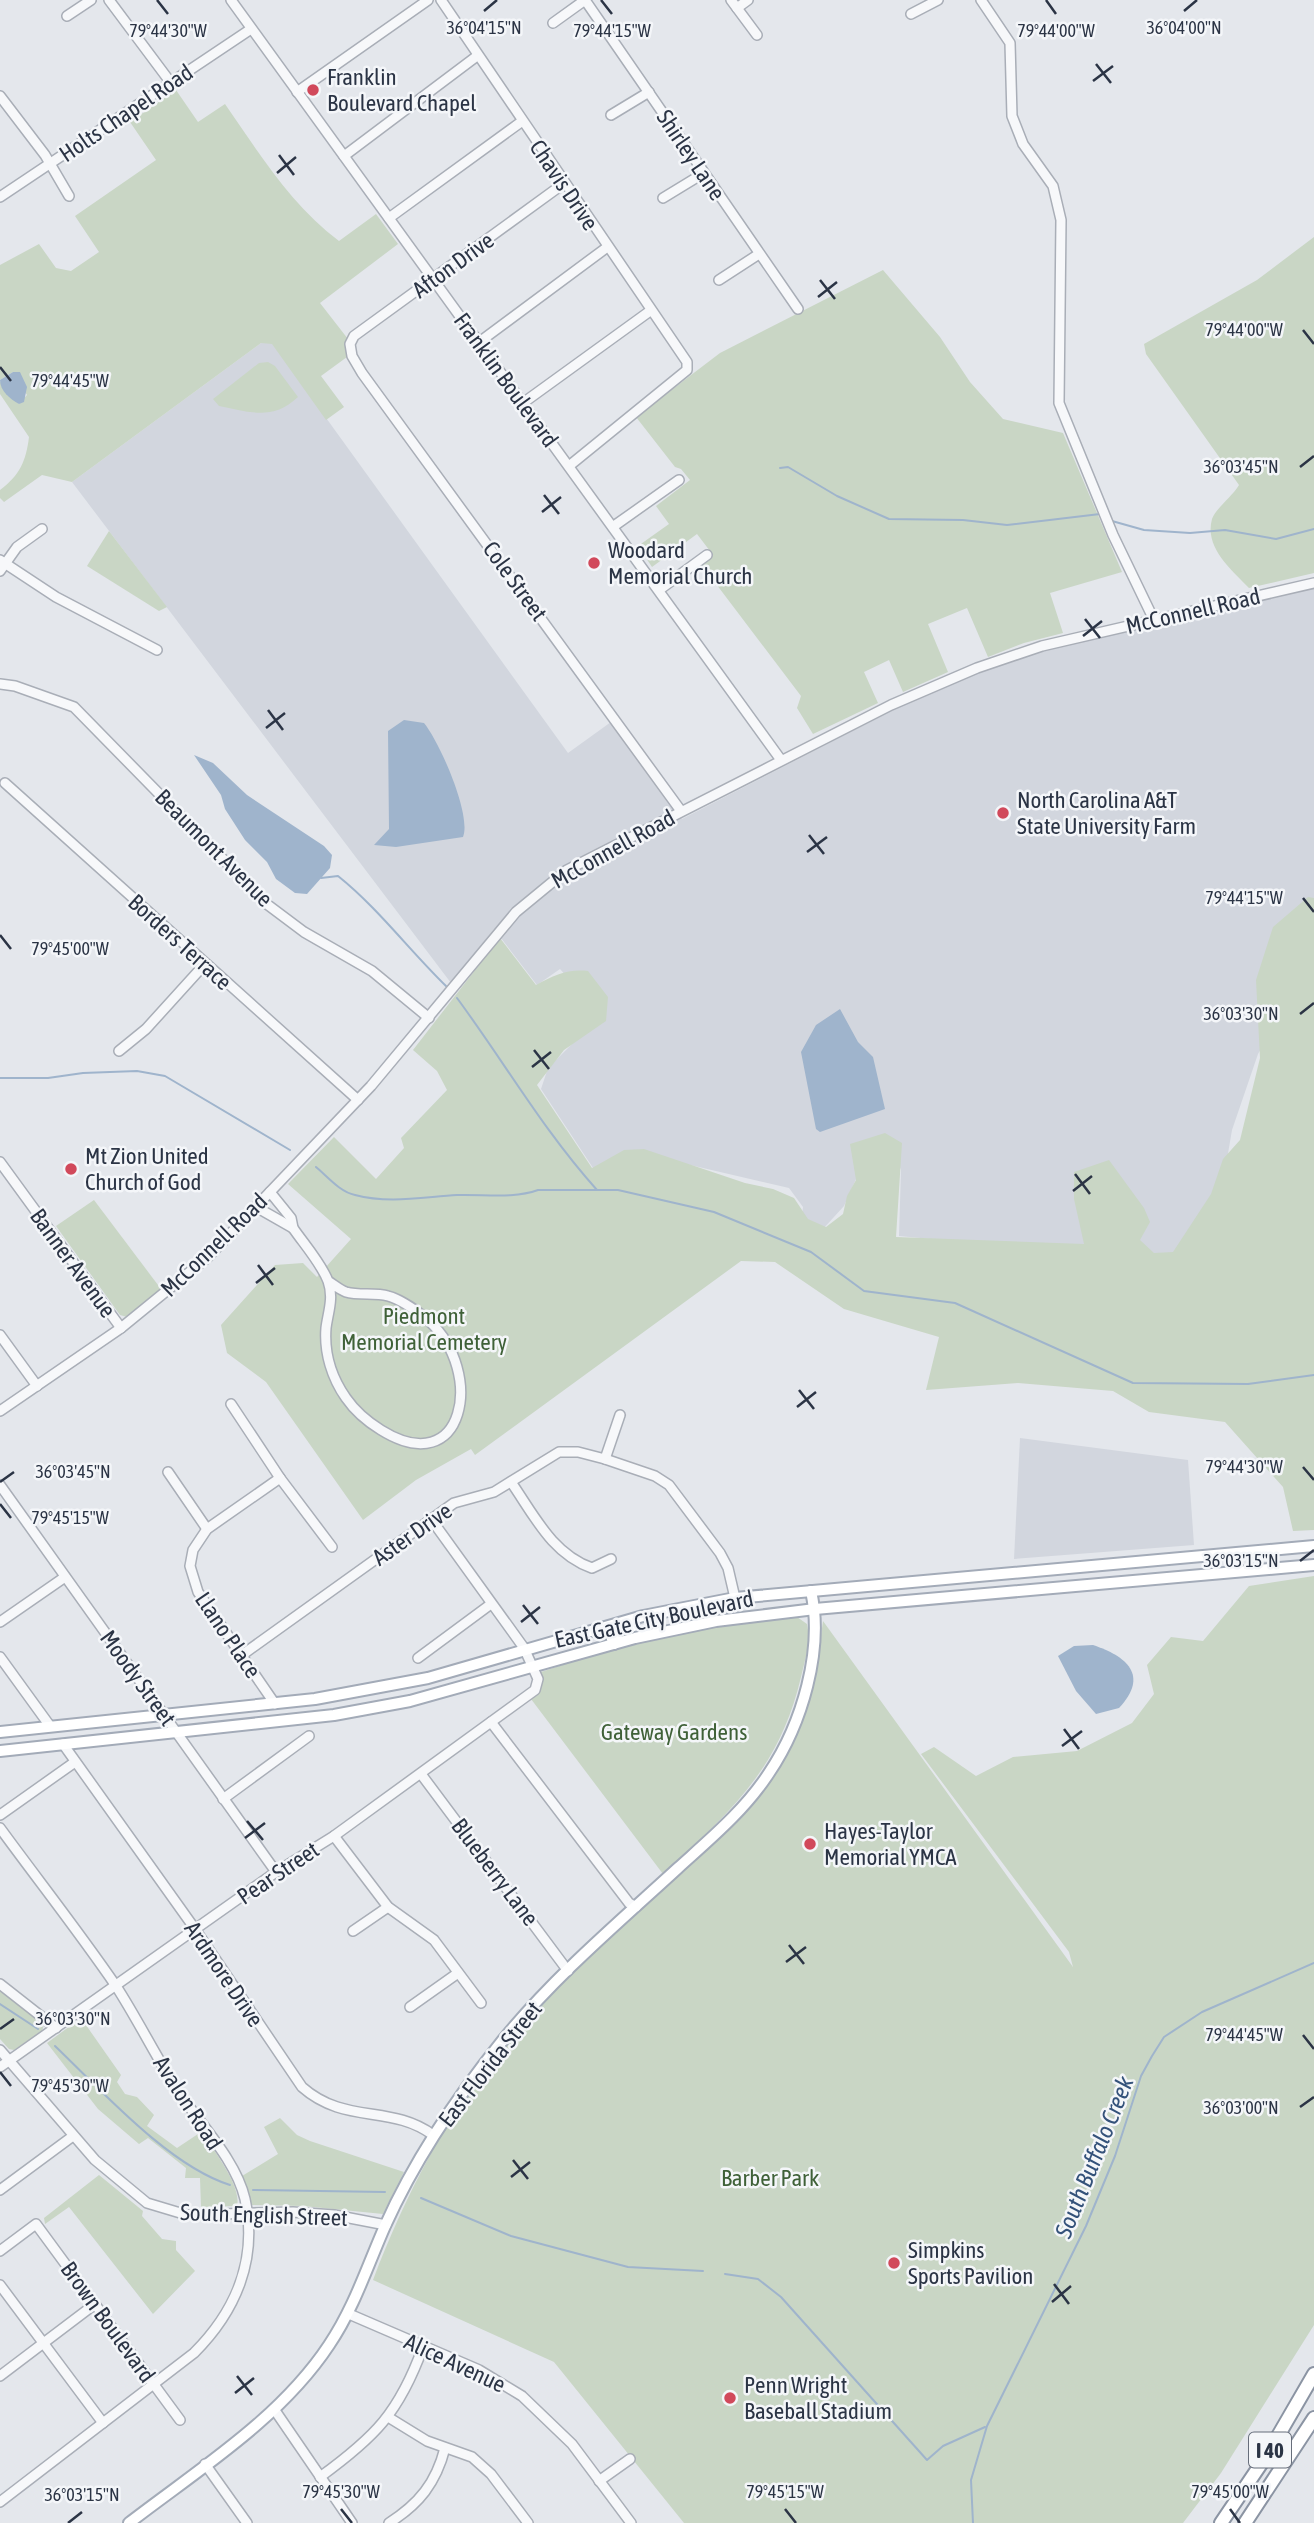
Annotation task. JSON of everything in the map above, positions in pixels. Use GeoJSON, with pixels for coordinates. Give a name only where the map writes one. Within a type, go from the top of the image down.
{"type":"FeatureCollection","features":[{"type":"Feature","properties":{"kind":"highway","name":"I 40"},"geometry":{"type":"LineString","coordinates":[[1222,2523],[1267,2455],[1314,2374]]}},
{"type":"Feature","properties":{"kind":"highway","name":"I 40"},"geometry":{"type":"LineString","coordinates":[[1245,2523],[1314,2418]]}},
{"type":"Feature","properties":{"kind":"main road","name":"East Gate City Boulevard"},"geometry":{"type":"LineString","coordinates":[[0,1732],[275,1704],[428,1678],[524,1648],[643,1616],[729,1599],[1314,1546]]}},
{"type":"Feature","properties":{"kind":"main road","name":"East Gate City Boulevard"},"geometry":{"type":"LineString","coordinates":[[0,1751],[334,1715],[410,1701],[614,1644],[716,1621],[815,1609],[1314,1565]]}},
{"type":"Feature","properties":{"kind":"main road","name":"East Florida Street"},"geometry":{"type":"LineString","coordinates":[[129,2523],[274,2409],[307,2375],[349,2315],[386,2225],[433,2135],[505,2037],[568,1971],[731,1818],[769,1773],[799,1711],[812,1656],[815,1609],[811,1591]]}},
{"type":"Feature","properties":{"kind":"main road"},"geometry":{"type":"LineString","coordinates":[[614,1644],[612,1639],[622,1629],[709,1607],[729,1599]]}},
{"type":"Feature","properties":{"kind":"main road"},"geometry":{"type":"LineString","coordinates":[[178,1732],[184,1719],[226,1708]]}},
{"type":"Feature","properties":{"kind":"main road"},"geometry":{"type":"LineString","coordinates":[[114,1739],[158,1728],[165,1721],[163,1714]]}},
{"type":"Feature","properties":{"kind":"street"},"geometry":{"type":"LineString","coordinates":[[67,16],[91,0]]}},
{"type":"Feature","properties":{"kind":"street"},"geometry":{"type":"LineString","coordinates":[[109,0],[171,83]]}},
{"type":"Feature","properties":{"kind":"street","name":"Franklin Boulevard"},"geometry":{"type":"LineString","coordinates":[[231,0],[781,760]]}},
{"type":"Feature","properties":{"kind":"street"},"geometry":{"type":"LineString","coordinates":[[297,92],[428,0]]}},
{"type":"Feature","properties":{"kind":"street","name":"Chavis Drive"},"geometry":{"type":"LineString","coordinates":[[441,0],[563,184],[687,362],[687,370],[569,466]]}},
{"type":"Feature","properties":{"kind":"street"},"geometry":{"type":"LineString","coordinates":[[553,23],[585,0]]}},
{"type":"Feature","properties":{"kind":"street","name":"Shirley Lane"},"geometry":{"type":"LineString","coordinates":[[585,0],[798,309]]}},
{"type":"Feature","properties":{"kind":"street"},"geometry":{"type":"LineString","coordinates":[[748,0],[734,4],[757,35]]}},
{"type":"Feature","properties":{"kind":"street"},"geometry":{"type":"LineString","coordinates":[[911,14],[938,0]]}},
{"type":"Feature","properties":{"kind":"street"},"geometry":{"type":"LineString","coordinates":[[981,0],[1010,43],[1012,116],[1017,132],[1058,198],[1059,403],[1113,535],[1154,620]]}},
{"type":"Feature","properties":{"kind":"street","name":"Holts Chapel Road"},"geometry":{"type":"LineString","coordinates":[[0,197],[251,29]]}},
{"type":"Feature","properties":{"kind":"street"},"geometry":{"type":"LineString","coordinates":[[344,156],[477,56]]}},
{"type":"Feature","properties":{"kind":"street"},"geometry":{"type":"LineString","coordinates":[[611,116],[649,92]]}},
{"type":"Feature","properties":{"kind":"street"},"geometry":{"type":"LineString","coordinates":[[0,96],[69,196]]}},
{"type":"Feature","properties":{"kind":"street"},"geometry":{"type":"LineString","coordinates":[[388,218],[521,121]]}},
{"type":"Feature","properties":{"kind":"street"},"geometry":{"type":"LineString","coordinates":[[663,198],[704,173]]}},
{"type":"Feature","properties":{"kind":"street","name":"Afton Drive"},"geometry":{"type":"LineString","coordinates":[[351,350],[350,344],[354,336],[563,184]]}},
{"type":"Feature","properties":{"kind":"street"},"geometry":{"type":"LineString","coordinates":[[478,343],[606,247]]}},
{"type":"Feature","properties":{"kind":"street"},"geometry":{"type":"LineString","coordinates":[[719,280],[759,254]]}},
{"type":"Feature","properties":{"kind":"street"},"geometry":{"type":"LineString","coordinates":[[523,403],[650,311]]}},
{"type":"Feature","properties":{"kind":"street","name":"Cole Street"},"geometry":{"type":"LineString","coordinates":[[351,350],[362,373],[681,811]]}},
{"type":"Feature","properties":{"kind":"street"},"geometry":{"type":"LineString","coordinates":[[614,526],[679,480]]}},
{"type":"Feature","properties":{"kind":"street"},"geometry":{"type":"LineString","coordinates":[[42,529],[17,547],[2,565],[55,597],[157,650]]}},
{"type":"Feature","properties":{"kind":"street"},"geometry":{"type":"LineString","coordinates":[[659,590],[707,555]]}},
{"type":"Feature","properties":{"kind":"street","name":"McConnell Road"},"geometry":{"type":"LineString","coordinates":[[0,1411],[121,1328],[189,1275],[358,1100],[500,930],[542,888],[582,861],[896,703],[977,668],[1042,646],[1314,583]]}},
{"type":"Feature","properties":{"kind":"street","name":"Beaumont Avenue"},"geometry":{"type":"LineString","coordinates":[[0,684],[15,685],[74,707],[268,905],[304,932],[372,971],[429,1018]]}},
{"type":"Feature","properties":{"kind":"street","name":"Borders Terrace"},"geometry":{"type":"LineString","coordinates":[[5,783],[204,965],[358,1100]]}},
{"type":"Feature","properties":{"kind":"street"},"geometry":{"type":"LineString","coordinates":[[118,1051],[146,1029],[204,965]]}},
{"type":"Feature","properties":{"kind":"street","name":"Banner Avenue"},"geometry":{"type":"LineString","coordinates":[[0,1162],[121,1328]]}},
{"type":"Feature","properties":{"kind":"street"},"geometry":{"type":"LineString","coordinates":[[270,1192],[291,1218],[293,1228],[328,1281],[332,1300],[326,1329],[327,1355],[333,1377],[347,1400],[370,1423],[403,1443],[422,1445],[442,1437],[460,1416],[462,1390],[456,1363],[446,1341],[430,1322],[390,1296],[346,1292],[328,1281]]}},
{"type":"Feature","properties":{"kind":"street"},"geometry":{"type":"LineString","coordinates":[[256,1207],[293,1228]]}},
{"type":"Feature","properties":{"kind":"street"},"geometry":{"type":"LineString","coordinates":[[0,1335],[37,1386]]}},
{"type":"Feature","properties":{"kind":"street"},"geometry":{"type":"LineString","coordinates":[[231,1404],[279,1478],[332,1547]]}},
{"type":"Feature","properties":{"kind":"street"},"geometry":{"type":"LineString","coordinates":[[605,1459],[620,1415]]}},
{"type":"Feature","properties":{"kind":"street","name":"Aster Drive"},"geometry":{"type":"LineString","coordinates":[[242,1655],[454,1503],[494,1492],[559,1452],[578,1452],[605,1459],[655,1476],[669,1485],[720,1553],[728,1568],[729,1599]]}},
{"type":"Feature","properties":{"kind":"street"},"geometry":{"type":"LineString","coordinates":[[168,1472],[208,1529]]}},
{"type":"Feature","properties":{"kind":"street","name":"Llano Place"},"geometry":{"type":"LineString","coordinates":[[275,1704],[192,1580],[193,1550],[208,1529],[279,1478]]}},
{"type":"Feature","properties":{"kind":"street"},"geometry":{"type":"LineString","coordinates":[[511,1482],[558,1551],[576,1563],[592,1568],[611,1559]]}},
{"type":"Feature","properties":{"kind":"street","name":"Moody Street"},"geometry":{"type":"LineString","coordinates":[[0,1485],[276,1872]]}},
{"type":"Feature","properties":{"kind":"street"},"geometry":{"type":"LineString","coordinates":[[430,1519],[524,1648],[533,1667]]}},
{"type":"Feature","properties":{"kind":"street"},"geometry":{"type":"LineString","coordinates":[[0,1622],[65,1577]]}},
{"type":"Feature","properties":{"kind":"street"},"geometry":{"type":"LineString","coordinates":[[418,1658],[491,1604]]}},
{"type":"Feature","properties":{"kind":"street"},"geometry":{"type":"LineString","coordinates":[[0,1657],[50,1726]]}},
{"type":"Feature","properties":{"kind":"street","name":"Pear Street"},"geometry":{"type":"LineString","coordinates":[[4,2064],[276,1872],[334,1836],[535,1690],[538,1683],[533,1667]]}},
{"type":"Feature","properties":{"kind":"street"},"geometry":{"type":"LineString","coordinates":[[491,1722],[629,1903],[636,1907]]}},
{"type":"Feature","properties":{"kind":"street"},"geometry":{"type":"LineString","coordinates":[[223,1799],[309,1736]]}},
{"type":"Feature","properties":{"kind":"street","name":"Ardmore Drive"},"geometry":{"type":"LineString","coordinates":[[63,1744],[195,1929],[292,2074],[313,2096],[338,2110],[404,2120],[433,2135]]}},
{"type":"Feature","properties":{"kind":"street"},"geometry":{"type":"LineString","coordinates":[[0,1815],[75,1762]]}},
{"type":"Feature","properties":{"kind":"street","name":"Blueberry Lane"},"geometry":{"type":"LineString","coordinates":[[421,1773],[568,1971]]}},
{"type":"Feature","properties":{"kind":"street","name":"Avalon Road"},"geometry":{"type":"LineString","coordinates":[[0,1828],[116,1987],[178,2091],[234,2172],[245,2197],[248,2253],[232,2304],[217,2329],[194,2353],[0,2502]]}},
{"type":"Feature","properties":{"kind":"street"},"geometry":{"type":"LineString","coordinates":[[334,1836],[388,1907],[434,1940],[481,2003]]}},
{"type":"Feature","properties":{"kind":"street"},"geometry":{"type":"LineString","coordinates":[[353,1931],[388,1907]]}},
{"type":"Feature","properties":{"kind":"street"},"geometry":{"type":"LineString","coordinates":[[410,2007],[458,1973]]}},
{"type":"Feature","properties":{"kind":"street"},"geometry":{"type":"LineString","coordinates":[[0,1984],[56,2028]]}},
{"type":"Feature","properties":{"kind":"street","name":"South English Street"},"geometry":{"type":"LineString","coordinates":[[0,2050],[4,2064],[107,2172],[147,2203],[187,2215],[320,2214],[386,2225]]}},
{"type":"Feature","properties":{"kind":"street"},"geometry":{"type":"LineString","coordinates":[[0,2190],[73,2136]]}},
{"type":"Feature","properties":{"kind":"street","name":"Brown Boulevard"},"geometry":{"type":"LineString","coordinates":[[0,2251],[36,2224],[180,2420]]}},
{"type":"Feature","properties":{"kind":"street"},"geometry":{"type":"LineString","coordinates":[[0,2285],[103,2423]]}},
{"type":"Feature","properties":{"kind":"street"},"geometry":{"type":"LineString","coordinates":[[0,2376],[95,2304]]}},
{"type":"Feature","properties":{"kind":"street","name":"Alice Avenue"},"geometry":{"type":"LineString","coordinates":[[349,2315],[503,2382],[522,2396],[572,2444],[631,2523]]}},
{"type":"Feature","properties":{"kind":"street"},"geometry":{"type":"LineString","coordinates":[[320,2477],[361,2447],[388,2417],[404,2392],[423,2347]]}},
{"type":"Feature","properties":{"kind":"street"},"geometry":{"type":"LineString","coordinates":[[274,2409],[352,2523]]}},
{"type":"Feature","properties":{"kind":"street"},"geometry":{"type":"LineString","coordinates":[[388,2417],[408,2431],[472,2457],[491,2474],[528,2523]]}},
{"type":"Feature","properties":{"kind":"street"},"geometry":{"type":"LineString","coordinates":[[389,2523],[420,2500],[440,2468],[445,2448]]}},
{"type":"Feature","properties":{"kind":"street"},"geometry":{"type":"LineString","coordinates":[[599,2480],[630,2459]]}},
{"type":"Feature","properties":{"kind":"street"},"geometry":{"type":"LineString","coordinates":[[205,2464],[247,2523]]}},
{"type":"Feature","properties":{"kind":"shaded area","name":"North Carolina A&T State University Farm"},"geometry":{"type":"Polygon","coordinates":[[[261,343],[272,343],[568,753],[611,722],[682,819],[903,705],[980,670],[1063,644],[1314,588],[1314,965],[1296,986],[1258,1054],[1232,1130],[1210,1259],[1083,1253],[899,1236],[901,1170],[892,1143],[861,1168],[844,1206],[823,1229],[802,1216],[803,1207],[789,1188],[656,1157],[601,1180],[541,1089],[548,1068],[601,1015],[560,969],[537,985],[494,929],[451,983],[72,482],[261,343]]]}},
{"type":"Feature","properties":{"kind":"shaded area"},"geometry":{"type":"Polygon","coordinates":[[[1020,1438],[1188,1460],[1194,1545],[1014,1559],[1020,1438]]]}},
{"type":"Feature","properties":{"kind":"green space"},"geometry":{"type":"Polygon","coordinates":[[[176,90],[198,122],[225,104],[291,195],[339,241],[376,214],[398,244],[320,303],[348,339],[347,357],[321,376],[344,407],[326,420],[272,344],[261,343],[72,482],[42,475],[4,502],[0,498],[0,490],[13,479],[21,467],[29,437],[0,394],[0,381],[19,404],[27,395],[13,372],[0,380],[0,265],[39,244],[56,268],[71,271],[99,252],[75,216],[156,160],[130,122],[176,90]]]}},
{"type":"Feature","properties":{"kind":"green space"},"geometry":{"type":"Polygon","coordinates":[[[1314,237],[1314,573],[1249,588],[1221,558],[1211,530],[1214,515],[1239,485],[1146,354],[1144,344],[1257,280],[1314,237]]]}},
{"type":"Feature","properties":{"kind":"green space"},"geometry":{"type":"Polygon","coordinates":[[[883,270],[940,337],[970,382],[1003,419],[1063,433],[1122,572],[1050,593],[1063,633],[1024,643],[988,657],[967,608],[928,624],[948,672],[903,692],[889,660],[864,672],[878,703],[813,734],[797,708],[801,696],[701,564],[713,555],[697,534],[652,567],[638,546],[669,524],[656,506],[690,480],[681,469],[675,467],[636,417],[720,353],[883,270]]]}},
{"type":"Feature","properties":{"kind":"green space"},"geometry":{"type":"Polygon","coordinates":[[[268,362],[275,366],[298,397],[289,405],[260,413],[219,406],[213,399],[259,363],[268,362]]]}},
{"type":"Feature","properties":{"kind":"green space"},"geometry":{"type":"Polygon","coordinates":[[[109,531],[167,607],[159,611],[87,566],[109,531]]]}},
{"type":"Feature","properties":{"kind":"green space","name":"Piedmont Memorial Cemetery"},"geometry":{"type":"Polygon","coordinates":[[[1308,897],[1314,898],[1314,1530],[1293,1531],[1283,1487],[1225,1422],[1149,1412],[1113,1391],[1018,1383],[926,1390],[939,1337],[844,1309],[775,1262],[741,1261],[475,1455],[471,1449],[416,1480],[363,1520],[266,1382],[227,1353],[221,1325],[275,1265],[303,1263],[317,1277],[351,1239],[288,1184],[334,1137],[376,1179],[404,1148],[401,1138],[447,1090],[437,1071],[413,1050],[500,938],[536,985],[561,973],[588,971],[608,997],[606,1021],[564,1050],[537,1085],[592,1168],[624,1150],[644,1149],[794,1198],[808,1219],[826,1227],[843,1214],[847,1196],[856,1180],[850,1144],[885,1133],[902,1143],[896,1237],[1084,1244],[1074,1199],[1074,1172],[1109,1160],[1144,1208],[1150,1222],[1140,1240],[1154,1253],[1173,1252],[1211,1194],[1223,1159],[1240,1140],[1260,1058],[1256,980],[1273,927],[1308,897]]]}},
{"type":"Feature","properties":{"kind":"green space"},"geometry":{"type":"Polygon","coordinates":[[[94,1200],[161,1289],[127,1317],[120,1315],[56,1226],[94,1200]]]}},
{"type":"Feature","properties":{"kind":"green space","name":"Barber Park"},"geometry":{"type":"Polygon","coordinates":[[[1314,1576],[1314,2325],[1221,2473],[1183,2523],[684,2523],[554,2362],[373,2280],[435,2145],[498,2053],[579,1967],[728,1830],[771,1780],[791,1743],[806,1704],[823,1621],[1073,1967],[1069,1952],[921,1754],[934,1747],[976,1776],[1013,1757],[1077,1751],[1132,1723],[1154,1694],[1147,1665],[1171,1637],[1203,1641],[1249,1586],[1314,1576]]]}},
{"type":"Feature","properties":{"kind":"green space","name":"Gateway Gardens"},"geometry":{"type":"Polygon","coordinates":[[[797,1617],[807,1624],[807,1651],[792,1710],[780,1738],[766,1764],[731,1809],[663,1874],[531,1699],[541,1690],[541,1672],[630,1643],[755,1619],[797,1617]]]}},
{"type":"Feature","properties":{"kind":"green space"},"geometry":{"type":"Polygon","coordinates":[[[0,1991],[44,2025],[42,2031],[14,2050],[9,2049],[0,2039],[0,1991]]]}},
{"type":"Feature","properties":{"kind":"green space"},"geometry":{"type":"Polygon","coordinates":[[[81,2018],[121,2075],[117,2082],[125,2094],[137,2097],[154,2115],[147,2126],[177,2148],[201,2132],[231,2178],[237,2206],[201,2207],[200,2178],[185,2178],[186,2168],[148,2138],[139,2144],[98,2109],[47,2043],[81,2018]]]}},
{"type":"Feature","properties":{"kind":"green space"},"geometry":{"type":"Polygon","coordinates":[[[280,2118],[297,2135],[310,2141],[404,2172],[383,2214],[303,2206],[251,2205],[242,2176],[278,2154],[264,2127],[280,2118]]]}},
{"type":"Feature","properties":{"kind":"green space"},"geometry":{"type":"Polygon","coordinates":[[[99,2175],[143,2211],[142,2216],[162,2239],[176,2241],[176,2250],[195,2271],[153,2314],[69,2207],[45,2224],[44,2218],[99,2175]]]}},
{"type":"Feature","properties":{"kind":"water"},"geometry":{"type":"Polygon","coordinates":[[[13,372],[20,372],[27,387],[24,402],[19,404],[6,394],[0,384],[0,380],[13,372]]]}},
{"type":"Feature","properties":{"kind":"water"},"geometry":{"type":"Polygon","coordinates":[[[404,720],[424,723],[438,745],[459,796],[465,827],[463,837],[396,847],[374,845],[389,829],[388,731],[404,720]]]}},
{"type":"Feature","properties":{"kind":"water"},"geometry":{"type":"Polygon","coordinates":[[[194,755],[213,763],[247,795],[324,846],[332,855],[330,868],[307,894],[295,893],[276,879],[267,862],[245,840],[225,809],[221,795],[194,755]]]}},
{"type":"Feature","properties":{"kind":"water"},"geometry":{"type":"Polygon","coordinates":[[[840,1009],[858,1042],[873,1057],[885,1109],[820,1132],[816,1129],[801,1052],[816,1025],[840,1009]]]}},
{"type":"Feature","properties":{"kind":"water"},"geometry":{"type":"Polygon","coordinates":[[[1093,1645],[1124,1661],[1133,1676],[1133,1686],[1119,1708],[1096,1714],[1076,1691],[1058,1656],[1074,1646],[1093,1645]]]}},
{"type":"Feature","properties":{"kind":"waterway"},"geometry":{"type":"LineString","coordinates":[[780,468],[788,467],[837,496],[889,519],[963,520],[1007,525],[1100,514]]}},
{"type":"Feature","properties":{"kind":"waterway"},"geometry":{"type":"LineString","coordinates":[[1112,521],[1144,530],[1190,533],[1225,530],[1276,539],[1314,529]]}},
{"type":"Feature","properties":{"kind":"waterway"},"geometry":{"type":"LineString","coordinates":[[321,878],[338,876],[353,888],[446,986]]}},
{"type":"Feature","properties":{"kind":"waterway"},"geometry":{"type":"LineString","coordinates":[[457,998],[542,1120],[597,1190]]}},
{"type":"Feature","properties":{"kind":"waterway"},"geometry":{"type":"LineString","coordinates":[[0,1078],[48,1078],[83,1073],[137,1071],[165,1076],[290,1150]]}},
{"type":"Feature","properties":{"kind":"waterway"},"geometry":{"type":"LineString","coordinates":[[316,1167],[344,1191],[368,1198],[509,1195],[538,1190],[618,1190],[714,1212],[811,1252],[864,1291],[955,1303],[1133,1383],[1248,1384],[1314,1375]]}},
{"type":"Feature","properties":{"kind":"waterway","name":"South Buffalo Creek"},"geometry":{"type":"LineString","coordinates":[[973,2523],[971,2480],[987,2426],[1086,2226],[1115,2156],[1141,2076],[1152,2056],[1164,2037],[1202,2012],[1314,1963]]}},
{"type":"Feature","properties":{"kind":"waterway"},"geometry":{"type":"LineString","coordinates":[[0,2004],[38,2029]]}},
{"type":"Feature","properties":{"kind":"waterway"},"geometry":{"type":"LineString","coordinates":[[55,2046],[160,2144],[183,2161],[230,2185]]}},
{"type":"Feature","properties":{"kind":"waterway"},"geometry":{"type":"LineString","coordinates":[[253,2190],[385,2192]]}},
{"type":"Feature","properties":{"kind":"waterway"},"geometry":{"type":"LineString","coordinates":[[421,2198],[511,2236],[628,2267],[703,2271]]}},
{"type":"Feature","properties":{"kind":"waterway"},"geometry":{"type":"LineString","coordinates":[[725,2274],[758,2279],[781,2297],[927,2460],[943,2446],[985,2427]]}},
{"type":"Feature","properties":{"kind":"place","name":"Franklin Boulevard Chapel"},"geometry":{"type":"Point","coordinates":[313,90]}},
{"type":"Feature","properties":{"kind":"place","name":"Woodard Memorial Church"},"geometry":{"type":"Point","coordinates":[594,563]}},
{"type":"Feature","properties":{"kind":"place","name":"North Carolina A&T State University Farm"},"geometry":{"type":"Point","coordinates":[1003,813]}},
{"type":"Feature","properties":{"kind":"place","name":"Mt Zion United Church of God"},"geometry":{"type":"Point","coordinates":[71,1169]}},
{"type":"Feature","properties":{"kind":"place","name":"Hayes-Taylor Memorial YMCA"},"geometry":{"type":"Point","coordinates":[810,1844]}},
{"type":"Feature","properties":{"kind":"place","name":"Simpkins Sports Pavilion"},"geometry":{"type":"Point","coordinates":[894,2263]}},
{"type":"Feature","properties":{"kind":"place","name":"Penn Wright Baseball Stadium"},"geometry":{"type":"Point","coordinates":[730,2398]}}]}
